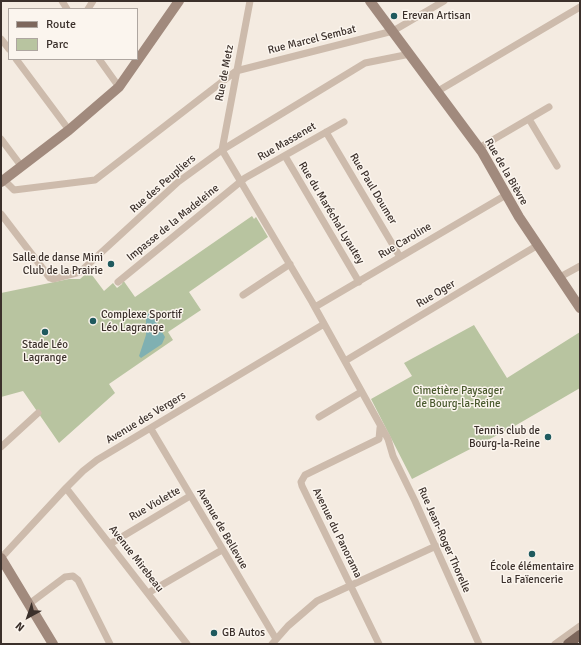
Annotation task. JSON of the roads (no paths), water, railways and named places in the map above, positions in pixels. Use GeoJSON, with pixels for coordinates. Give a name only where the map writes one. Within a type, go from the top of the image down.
{"type":"FeatureCollection","features":[{"type":"Feature","properties":{"kind":"main road"},"geometry":{"type":"LineString","coordinates":[[138,60],[179,1]]}},
{"type":"Feature","properties":{"kind":"main road","name":"Rue de la Bièvre"},"geometry":{"type":"LineString","coordinates":[[370,1],[479,148],[506,195],[580,308]]}},
{"type":"Feature","properties":{"kind":"main road"},"geometry":{"type":"LineString","coordinates":[[2,181],[69,130],[119,87],[138,60]]}},
{"type":"Feature","properties":{"kind":"main road"},"geometry":{"type":"LineString","coordinates":[[1,558],[53,644]]}},
{"type":"Feature","properties":{"kind":"main road"},"geometry":{"type":"LineString","coordinates":[[568,644],[580,635]]}},
{"type":"Feature","properties":{"kind":"street","name":"Rue de Metz"},"geometry":{"type":"LineString","coordinates":[[222,150],[250,1]]}},
{"type":"Feature","properties":{"kind":"street","name":"Rue Marcel Sembat"},"geometry":{"type":"LineString","coordinates":[[236,71],[393,31],[444,1]]}},
{"type":"Feature","properties":{"kind":"street"},"geometry":{"type":"LineString","coordinates":[[438,92],[580,7]]}},
{"type":"Feature","properties":{"kind":"street"},"geometry":{"type":"LineString","coordinates":[[1,39],[8,48]]}},
{"type":"Feature","properties":{"kind":"street","name":"Rue des Peupliers"},"geometry":{"type":"LineString","coordinates":[[1,214],[50,278],[53,279],[80,272],[178,182],[222,150],[365,63],[410,54]]}},
{"type":"Feature","properties":{"kind":"street"},"geometry":{"type":"LineString","coordinates":[[17,60],[69,130]]}},
{"type":"Feature","properties":{"kind":"street"},"geometry":{"type":"LineString","coordinates":[[100,60],[119,87]]}},
{"type":"Feature","properties":{"kind":"street"},"geometry":{"type":"LineString","coordinates":[[2,181],[14,190],[95,180],[236,71]]}},
{"type":"Feature","properties":{"kind":"street"},"geometry":{"type":"LineString","coordinates":[[479,148],[549,107]]}},
{"type":"Feature","properties":{"kind":"street"},"geometry":{"type":"LineString","coordinates":[[529,119],[557,166]]}},
{"type":"Feature","properties":{"kind":"street","name":"Rue Massenet"},"geometry":{"type":"LineString","coordinates":[[241,181],[344,122]]}},
{"type":"Feature","properties":{"kind":"street","name":"Rue Paul Doumer"},"geometry":{"type":"LineString","coordinates":[[326,132],[400,257]]}},
{"type":"Feature","properties":{"kind":"street"},"geometry":{"type":"LineString","coordinates":[[1,139],[22,167]]}},
{"type":"Feature","properties":{"kind":"street","name":"Rue Jean-Roger Thorelle"},"geometry":{"type":"LineString","coordinates":[[222,150],[260,212],[287,266],[315,307],[389,445],[436,546],[479,644]]}},
{"type":"Feature","properties":{"kind":"street","name":"Rue du Maréchal Lyautey"},"geometry":{"type":"LineString","coordinates":[[285,156],[359,282]]}},
{"type":"Feature","properties":{"kind":"street","name":"Impasse de la Madeleine"},"geometry":{"type":"LineString","coordinates":[[118,282],[241,181]]}},
{"type":"Feature","properties":{"kind":"street","name":"Rue Caroline"},"geometry":{"type":"LineString","coordinates":[[315,307],[506,195]]}},
{"type":"Feature","properties":{"kind":"street","name":"Rue Oger"},"geometry":{"type":"LineString","coordinates":[[345,361],[538,245]]}},
{"type":"Feature","properties":{"kind":"street"},"geometry":{"type":"LineString","coordinates":[[243,294],[287,266]]}},
{"type":"Feature","properties":{"kind":"street"},"geometry":{"type":"LineString","coordinates":[[560,277],[580,266]]}},
{"type":"Feature","properties":{"kind":"street","name":"Avenue des Vergers"},"geometry":{"type":"LineString","coordinates":[[1,558],[66,488],[97,460],[324,324]]}},
{"type":"Feature","properties":{"kind":"street"},"geometry":{"type":"LineString","coordinates":[[319,417],[361,392]]}},
{"type":"Feature","properties":{"kind":"street"},"geometry":{"type":"LineString","coordinates":[[1,447],[38,412]]}},
{"type":"Feature","properties":{"kind":"street"},"geometry":{"type":"LineString","coordinates":[[379,426],[381,434],[379,440],[383,440],[389,445]]}},
{"type":"Feature","properties":{"kind":"street","name":"Avenue de Bellevue"},"geometry":{"type":"LineString","coordinates":[[151,429],[274,642]]}},
{"type":"Feature","properties":{"kind":"street","name":"Avenue du Panorama"},"geometry":{"type":"LineString","coordinates":[[379,440],[305,475],[302,480],[302,486],[350,586],[380,644]]}},
{"type":"Feature","properties":{"kind":"street","name":"Avenue Mirebeau"},"geometry":{"type":"LineString","coordinates":[[66,488],[187,644]]}},
{"type":"Feature","properties":{"kind":"street","name":"Rue Violette"},"geometry":{"type":"LineString","coordinates":[[110,544],[190,496]]}},
{"type":"Feature","properties":{"kind":"street"},"geometry":{"type":"LineString","coordinates":[[274,642],[288,626],[317,601],[436,546]]}},
{"type":"Feature","properties":{"kind":"street"},"geometry":{"type":"LineString","coordinates":[[148,593],[222,550]]}},
{"type":"Feature","properties":{"kind":"street"},"geometry":{"type":"LineString","coordinates":[[29,604],[65,577],[73,576],[78,580],[110,644]]}},
{"type":"Feature","properties":{"kind":"street"},"geometry":{"type":"LineString","coordinates":[[555,644],[580,626]]}},
{"type":"Feature","properties":{"kind":"water"},"geometry":{"type":"Polygon","coordinates":[[[148,313],[152,315],[165,337],[162,344],[141,358],[139,356],[146,335],[146,316],[148,313]]]}},
{"type":"Feature","properties":{"kind":"place","name":"Erevan Artisan"},"geometry":{"type":"Point","coordinates":[394,16]}},
{"type":"Feature","properties":{"kind":"place","name":"Salle de danse Mini Club de la Prairie"},"geometry":{"type":"Point","coordinates":[111,264]}},
{"type":"Feature","properties":{"kind":"place","name":"Complexe Sportif Léo Lagrange"},"geometry":{"type":"Point","coordinates":[93,321]}},
{"type":"Feature","properties":{"kind":"place","name":"Stade Léo Lagrange"},"geometry":{"type":"Point","coordinates":[45,332]}},
{"type":"Feature","properties":{"kind":"place","name":"Tennis club de Bourg-la-Reine"},"geometry":{"type":"Point","coordinates":[548,437]}},
{"type":"Feature","properties":{"kind":"place","name":"École élémentaire La Faïencerie"},"geometry":{"type":"Point","coordinates":[532,554]}},
{"type":"Feature","properties":{"kind":"place","name":"GB Autos"},"geometry":{"type":"Point","coordinates":[214,633]}},
{"type":"Feature","properties":{"kind":"park label","name":"Cimetière Paysager de Bourg-la-Reine"},"geometry":{"type":"Point","coordinates":[458,397]}}]}
